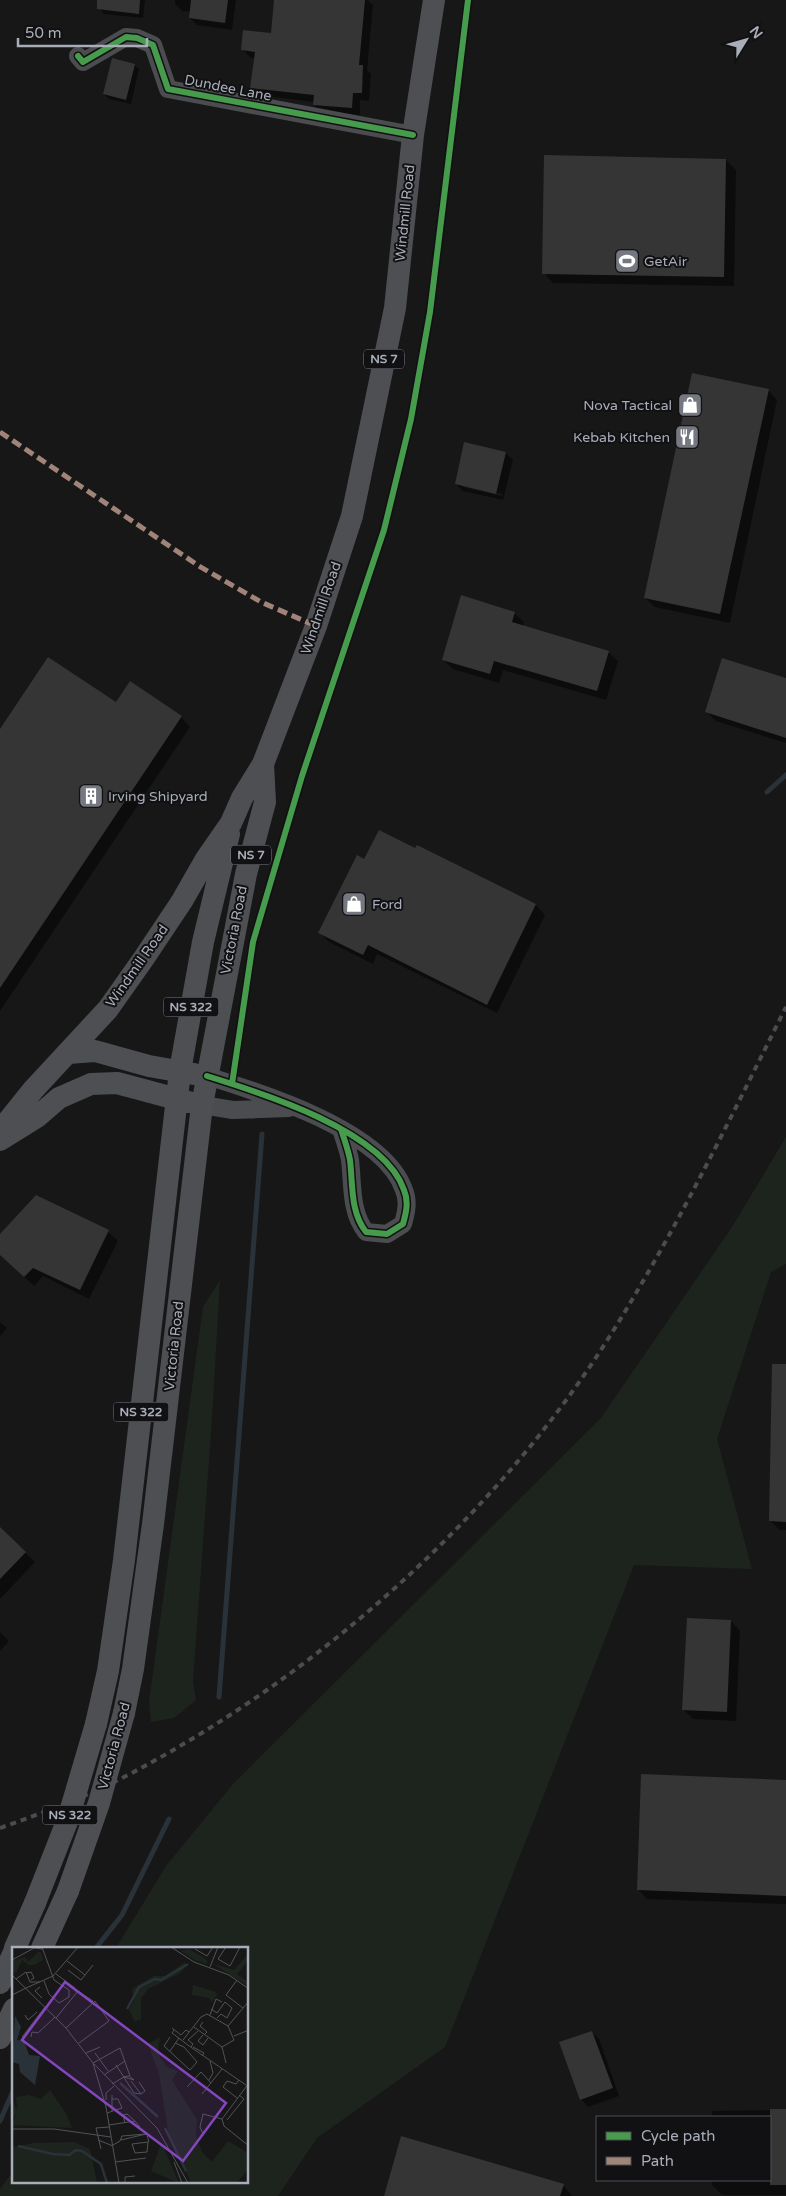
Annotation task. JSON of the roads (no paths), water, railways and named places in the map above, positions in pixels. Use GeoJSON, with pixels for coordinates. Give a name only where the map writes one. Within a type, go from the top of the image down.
{"type":"FeatureCollection","features":[{"type":"Feature","properties":{"kind":"main road","name":"Windmill Road"},"geometry":{"type":"LineString","coordinates":[[0,1131],[33,1090],[108,1009],[182,901],[206,858],[232,823],[242,798],[263,764],[316,626],[352,516],[395,308],[413,135],[434,0]]}},
{"type":"Feature","properties":{"kind":"main road","name":"Victoria Road"},"geometry":{"type":"LineString","coordinates":[[42,1947],[68,1891],[99,1803],[124,1713],[133,1670],[155,1504],[185,1234],[202,1106],[246,874],[264,802],[263,764]]}},
{"type":"Feature","properties":{"kind":"main road","name":"Victoria Road"},"geometry":{"type":"LineString","coordinates":[[15,1947],[68,1819],[96,1724],[108,1671],[124,1560],[175,1099],[203,942],[232,823]]}},
{"type":"Feature","properties":{"kind":"main road"},"geometry":{"type":"LineString","coordinates":[[68,1053],[95,1051],[207,1076]]}},
{"type":"Feature","properties":{"kind":"main road"},"geometry":{"type":"LineString","coordinates":[[0,1140],[37,1117],[59,1098],[91,1084],[117,1083],[202,1106]]}},
{"type":"Feature","properties":{"kind":"main road","name":"Victoria Road"},"geometry":{"type":"LineString","coordinates":[[0,1983],[12,1955]]}},
{"type":"Feature","properties":{"kind":"main road"},"geometry":{"type":"LineString","coordinates":[[0,2038],[12,2013]]}},
{"type":"Feature","properties":{"kind":"street","name":"Dundee Lane"},"geometry":{"type":"LineString","coordinates":[[78,56],[83,62],[126,37],[138,38],[153,45],[168,89],[413,135]]}},
{"type":"Feature","properties":{"kind":"street"},"geometry":{"type":"LineString","coordinates":[[207,1076],[297,1108],[341,1129],[368,1146],[388,1164],[404,1190],[408,1208],[403,1224],[387,1234],[366,1232],[358,1222],[351,1187],[350,1159],[341,1129]]}},
{"type":"Feature","properties":{"kind":"street"},"geometry":{"type":"LineString","coordinates":[[202,1106],[233,1110],[297,1108]]}},
{"type":"Feature","properties":{"kind":"waterway"},"geometry":{"type":"LineString","coordinates":[[767,792],[786,775]]}},
{"type":"Feature","properties":{"kind":"waterway"},"geometry":{"type":"LineString","coordinates":[[219,1697],[262,1134]]}},
{"type":"Feature","properties":{"kind":"waterway"},"geometry":{"type":"LineString","coordinates":[[97,1947],[122,1915],[169,1819]]}},
{"type":"Feature","properties":{"kind":"waterway"},"geometry":{"type":"LineString","coordinates":[[0,2121],[12,2094]]}},
{"type":"Feature","properties":{"kind":"railway"},"geometry":{"type":"LineString","coordinates":[[0,1828],[107,1786],[209,1729],[275,1684],[339,1635],[401,1582],[459,1526],[514,1466],[564,1404],[608,1339],[679,1217],[786,1007]]}},
{"type":"Feature","properties":{"kind":"place","name":"GetAir"},"geometry":{"type":"Point","coordinates":[627,261]}},
{"type":"Feature","properties":{"kind":"place","name":"Nova Tactical"},"geometry":{"type":"Point","coordinates":[690,405]}},
{"type":"Feature","properties":{"kind":"place","name":"Kebab Kitchen"},"geometry":{"type":"Point","coordinates":[687,437]}},
{"type":"Feature","properties":{"kind":"place","name":"Irving Shipyard"},"geometry":{"type":"Point","coordinates":[91,796]}},
{"type":"Feature","properties":{"kind":"place","name":"Ford"},"geometry":{"type":"Point","coordinates":[354,904]}}]}
